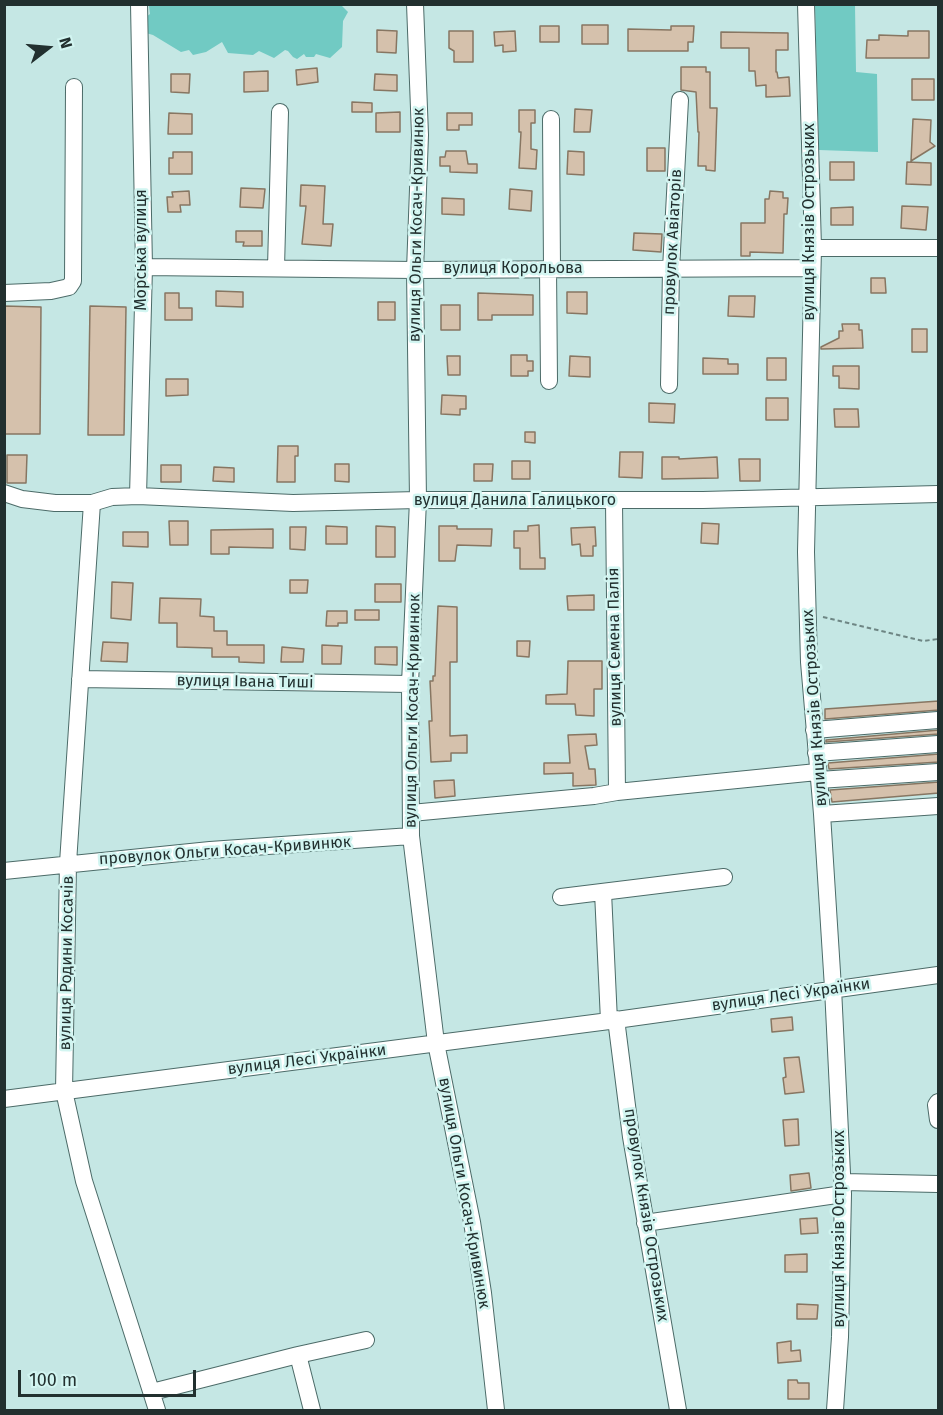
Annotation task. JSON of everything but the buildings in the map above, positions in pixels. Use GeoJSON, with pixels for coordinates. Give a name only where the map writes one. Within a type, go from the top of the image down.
{"type":"FeatureCollection","features":[{"type":"Feature","properties":{"kind":"street","name":"Морська вулиця"},"geometry":{"type":"LineString","coordinates":[[138,496],[144,267],[139,4]]}},
{"type":"Feature","properties":{"kind":"street","name":"вулиця Ольги Косач-Кривинюк"},"geometry":{"type":"LineString","coordinates":[[415,4],[420,135],[415,270],[418,500],[410,684],[411,836],[436,1043],[472,1222],[483,1293],[496,1410]]}},
{"type":"Feature","properties":{"kind":"street","name":"вулиця Князів Острозьких"},"geometry":{"type":"LineString","coordinates":[[806,4],[813,248],[807,497],[808,615],[833,988],[843,1188],[840,1337],[835,1410]]}},
{"type":"Feature","properties":{"kind":"street"},"geometry":{"type":"LineString","coordinates":[[4,293],[51,291],[69,287],[73,281],[74,87]]}},
{"type":"Feature","properties":{"kind":"street","name":"провулок Авіаторів"},"geometry":{"type":"LineString","coordinates":[[669,385],[671,269],[680,100]]}},
{"type":"Feature","properties":{"kind":"street"},"geometry":{"type":"LineString","coordinates":[[276,268],[280,112]]}},
{"type":"Feature","properties":{"kind":"street"},"geometry":{"type":"LineString","coordinates":[[549,381],[551,119]]}},
{"type":"Feature","properties":{"kind":"street"},"geometry":{"type":"LineString","coordinates":[[813,248],[939,248]]}},
{"type":"Feature","properties":{"kind":"street","name":"вулиця Корольова"},"geometry":{"type":"LineString","coordinates":[[144,267],[415,270],[811,268]]}},
{"type":"Feature","properties":{"kind":"street","name":"вулиця Данила Галицького"},"geometry":{"type":"LineString","coordinates":[[4,493],[22,499],[55,503],[92,503],[112,497],[138,496],[293,503],[418,500],[614,501],[939,494]]}},
{"type":"Feature","properties":{"kind":"street","name":"вулиця Семена Палія"},"geometry":{"type":"LineString","coordinates":[[614,501],[617,792]]}},
{"type":"Feature","properties":{"kind":"street","name":"вулиця Родини Косачів"},"geometry":{"type":"LineString","coordinates":[[92,503],[68,863],[64,1091],[84,1181],[157,1410]]}},
{"type":"Feature","properties":{"kind":"street","name":"вулиця Івана Тиші"},"geometry":{"type":"LineString","coordinates":[[80,679],[410,684]]}},
{"type":"Feature","properties":{"kind":"street"},"geometry":{"type":"LineString","coordinates":[[814,730],[939,720]]}},
{"type":"Feature","properties":{"kind":"street"},"geometry":{"type":"LineString","coordinates":[[816,753],[939,744]]}},
{"type":"Feature","properties":{"kind":"street"},"geometry":{"type":"LineString","coordinates":[[411,813],[617,792],[818,776],[939,772]]}},
{"type":"Feature","properties":{"kind":"street"},"geometry":{"type":"LineString","coordinates":[[822,814],[939,806]]}},
{"type":"Feature","properties":{"kind":"street","name":"провулок Ольги Косач-Кривинюк"},"geometry":{"type":"LineString","coordinates":[[4,871],[210,850],[411,836]]}},
{"type":"Feature","properties":{"kind":"street"},"geometry":{"type":"LineString","coordinates":[[561,897],[724,878]]}},
{"type":"Feature","properties":{"kind":"street"},"geometry":{"type":"LineString","coordinates":[[603,892],[613,1020]]}},
{"type":"Feature","properties":{"kind":"street","name":"вулиця Лесі Українки"},"geometry":{"type":"LineString","coordinates":[[4,1099],[939,975]]}},
{"type":"Feature","properties":{"kind":"street","name":"провулок Князів Острозьких"},"geometry":{"type":"LineString","coordinates":[[613,1020],[645,1223],[678,1410]]}},
{"type":"Feature","properties":{"kind":"street"},"geometry":{"type":"LineString","coordinates":[[939,1102],[936,1105],[939,1120]]}},
{"type":"Feature","properties":{"kind":"street"},"geometry":{"type":"LineString","coordinates":[[645,1223],[843,1188],[939,1184]]}},
{"type":"Feature","properties":{"kind":"street"},"geometry":{"type":"LineString","coordinates":[[153,1392],[366,1340]]}},
{"type":"Feature","properties":{"kind":"street"},"geometry":{"type":"LineString","coordinates":[[298,1355],[312,1410]]}},
{"type":"Feature","properties":{"kind":"path"},"geometry":{"type":"LineString","coordinates":[[808,615],[923,641],[939,639]]}},
{"type":"Feature","properties":{"kind":"shaded area"},"geometry":{"type":"Polygon","coordinates":[[[340,4],[348,12],[343,21],[342,47],[330,58],[316,54],[314,57],[306,57],[304,54],[297,59],[285,50],[274,58],[259,51],[253,55],[228,53],[222,42],[206,52],[193,55],[189,50],[181,52],[146,33],[146,17],[150,14],[149,6],[151,5],[340,4]]]}},
{"type":"Feature","properties":{"kind":"shaded area"},"geometry":{"type":"Polygon","coordinates":[[[815,5],[855,5],[856,72],[877,74],[878,152],[819,150],[815,5]]]}}]}
